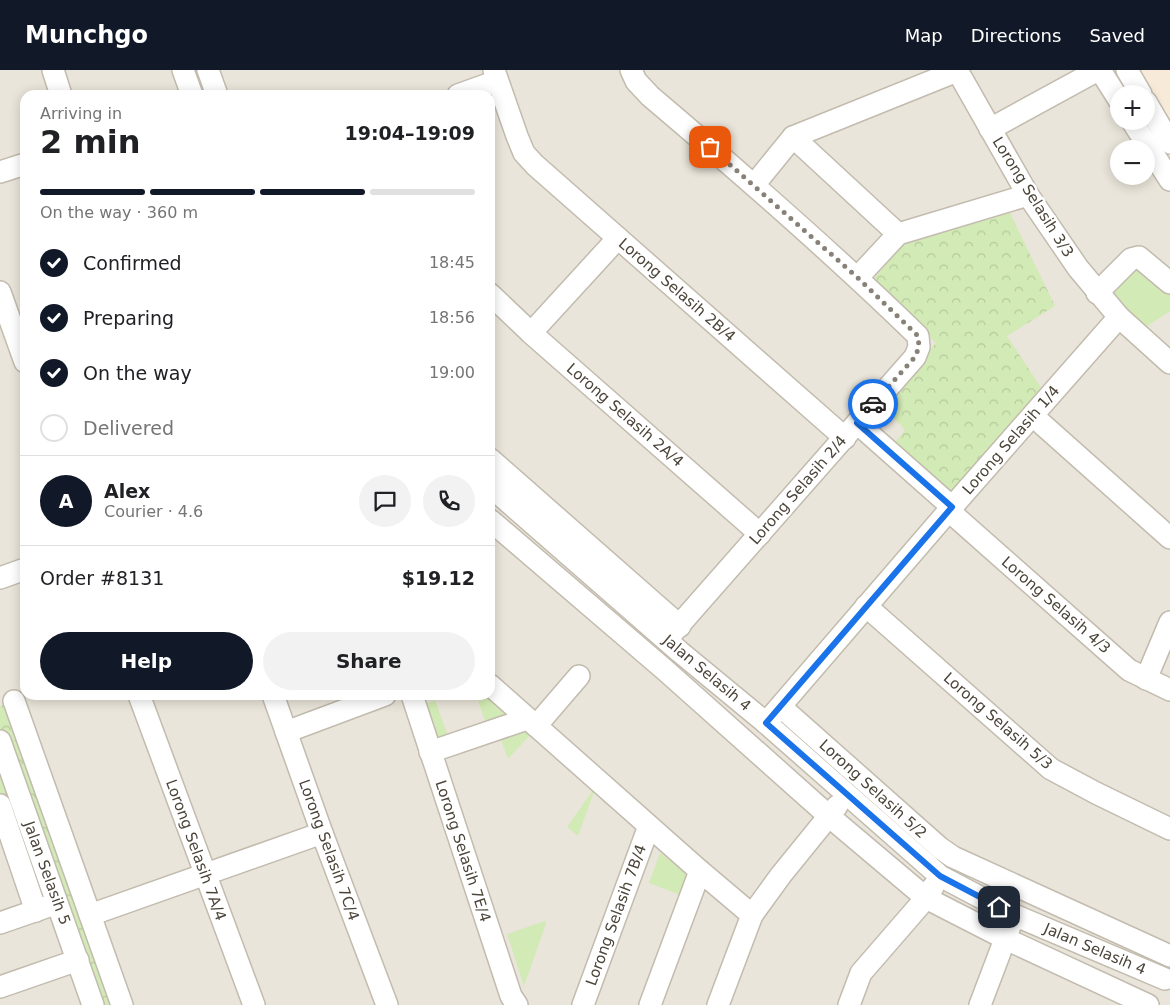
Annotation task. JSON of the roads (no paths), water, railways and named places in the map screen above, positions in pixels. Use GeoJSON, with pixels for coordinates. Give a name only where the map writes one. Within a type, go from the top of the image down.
{"type":"FeatureCollection","features":[{"type":"Feature","properties":{"kind":"street"},"geometry":{"type":"LineString","coordinates":[[53,70],[59,90]]}},
{"type":"Feature","properties":{"kind":"street"},"geometry":{"type":"LineString","coordinates":[[182,70],[190,90]]}},
{"type":"Feature","properties":{"kind":"street"},"geometry":{"type":"LineString","coordinates":[[208,70],[215,90]]}},
{"type":"Feature","properties":{"kind":"street"},"geometry":{"type":"LineString","coordinates":[[631,70],[636,81],[650,96],[754,185],[858,278],[898,234],[1028,195]]}},
{"type":"Feature","properties":{"kind":"street"},"geometry":{"type":"LineString","coordinates":[[990,129],[1099,70],[1110,86]]}},
{"type":"Feature","properties":{"kind":"street"},"geometry":{"type":"LineString","coordinates":[[1127,70],[1136,85]]}},
{"type":"Feature","properties":{"kind":"street"},"geometry":{"type":"LineString","coordinates":[[754,185],[793,137],[957,71]]}},
{"type":"Feature","properties":{"kind":"street","name":"Lorong Selasih 3/3"},"geometry":{"type":"LineString","coordinates":[[957,71],[1028,195],[1078,268],[1119,317],[1170,363]]}},
{"type":"Feature","properties":{"kind":"street"},"geometry":{"type":"LineString","coordinates":[[468,90],[496,76]]}},
{"type":"Feature","properties":{"kind":"street","name":"Lorong Selasih 2B/4"},"geometry":{"type":"LineString","coordinates":[[496,76],[516,136],[524,153],[535,165],[618,238],[950,509]]}},
{"type":"Feature","properties":{"kind":"street"},"geometry":{"type":"LineString","coordinates":[[1155,117],[1170,143]]}},
{"type":"Feature","properties":{"kind":"street"},"geometry":{"type":"LineString","coordinates":[[1140,130],[1163,154],[1170,180]]}},
{"type":"Feature","properties":{"kind":"street"},"geometry":{"type":"LineString","coordinates":[[793,137],[898,234]]}},
{"type":"Feature","properties":{"kind":"street"},"geometry":{"type":"LineString","coordinates":[[0,172],[20,166]]}},
{"type":"Feature","properties":{"kind":"street"},"geometry":{"type":"LineString","coordinates":[[531,333],[618,238]]}},
{"type":"Feature","properties":{"kind":"street"},"geometry":{"type":"LineString","coordinates":[[1097,293],[1131,259],[1139,257],[1170,283]]}},
{"type":"Feature","properties":{"kind":"street","name":"Lorong Selasih 2/4"},"geometry":{"type":"LineString","coordinates":[[665,670],[676,639],[760,534],[915,357],[919,347],[918,336],[858,278]]}},
{"type":"Feature","properties":{"kind":"street"},"geometry":{"type":"LineString","coordinates":[[0,292],[20,348]]}},
{"type":"Feature","properties":{"kind":"street","name":"Lorong Selasih 2A/4"},"geometry":{"type":"LineString","coordinates":[[495,299],[531,333],[760,534]]}},
{"type":"Feature","properties":{"kind":"street","name":"Lorong Selasih 1/4"},"geometry":{"type":"LineString","coordinates":[[766,723],[950,509],[1119,317]]}},
{"type":"Feature","properties":{"kind":"street"},"geometry":{"type":"LineString","coordinates":[[1033,416],[1170,538]]}},
{"type":"Feature","properties":{"kind":"street"},"geometry":{"type":"LineString","coordinates":[[495,464],[676,639]]}},
{"type":"Feature","properties":{"kind":"street","name":"Jalan Selasih 4"},"geometry":{"type":"LineString","coordinates":[[495,499],[676,639],[766,723],[940,876],[1014,915],[1168,974]]}},
{"type":"Feature","properties":{"kind":"street","name":"Lorong Selasih 4/3"},"geometry":{"type":"LineString","coordinates":[[950,509],[1129,670],[1170,690]]}},
{"type":"Feature","properties":{"kind":"street"},"geometry":{"type":"LineString","coordinates":[[495,524],[665,670],[830,817],[926,898],[1006,939],[1148,1005]]}},
{"type":"Feature","properties":{"kind":"street"},"geometry":{"type":"LineString","coordinates":[[0,578],[20,571]]}},
{"type":"Feature","properties":{"kind":"street","name":"Lorong Selasih 5/3"},"geometry":{"type":"LineString","coordinates":[[866,606],[1051,769],[1170,829]]}},
{"type":"Feature","properties":{"kind":"street"},"geometry":{"type":"LineString","coordinates":[[1146,679],[1170,622]]}},
{"type":"Feature","properties":{"kind":"street"},"geometry":{"type":"LineString","coordinates":[[430,752],[532,722],[579,676]]}},
{"type":"Feature","properties":{"kind":"street"},"geometry":{"type":"LineString","coordinates":[[495,689],[752,915]]}},
{"type":"Feature","properties":{"kind":"street","name":"Lorong Selasih 7A/4"},"geometry":{"type":"LineString","coordinates":[[141,700],[254,1005]]}},
{"type":"Feature","properties":{"kind":"street","name":"Lorong Selasih 7C/4"},"geometry":{"type":"LineString","coordinates":[[275,700],[322,833],[387,1005]]}},
{"type":"Feature","properties":{"kind":"street"},"geometry":{"type":"LineString","coordinates":[[286,732],[372,700]]}},
{"type":"Feature","properties":{"kind":"street","name":"Lorong Selasih 7E/4"},"geometry":{"type":"LineString","coordinates":[[414,700],[511,996],[517,1005]]}},
{"type":"Feature","properties":{"kind":"street"},"geometry":{"type":"LineString","coordinates":[[15,701],[122,1005]]}},
{"type":"Feature","properties":{"kind":"street","name":"Lorong Selasih 5/2"},"geometry":{"type":"LineString","coordinates":[[781,707],[940,848],[969,866],[1170,956]]}},
{"type":"Feature","properties":{"kind":"street","name":"Jalan Selasih 5"},"geometry":{"type":"LineString","coordinates":[[0,741],[93,1005]]}},
{"type":"Feature","properties":{"kind":"street"},"geometry":{"type":"LineString","coordinates":[[718,1005],[752,915],[781,875],[830,817],[846,793]]}},
{"type":"Feature","properties":{"kind":"street","name":"Jalan Selasih 5"},"geometry":{"type":"LineString","coordinates":[[0,804],[36,911]]}},
{"type":"Feature","properties":{"kind":"street","name":"Lorong Selasih 7B/4"},"geometry":{"type":"LineString","coordinates":[[584,1005],[649,826]]}},
{"type":"Feature","properties":{"kind":"street"},"geometry":{"type":"LineString","coordinates":[[90,914],[322,833]]}},
{"type":"Feature","properties":{"kind":"street"},"geometry":{"type":"LineString","coordinates":[[650,1005],[700,871]]}},
{"type":"Feature","properties":{"kind":"street"},"geometry":{"type":"LineString","coordinates":[[849,1005],[861,973],[926,898],[940,876]]}},
{"type":"Feature","properties":{"kind":"street"},"geometry":{"type":"LineString","coordinates":[[0,924],[57,903]]}},
{"type":"Feature","properties":{"kind":"street"},"geometry":{"type":"LineString","coordinates":[[987,1003],[1014,915]]}},
{"type":"Feature","properties":{"kind":"street"},"geometry":{"type":"LineString","coordinates":[[0,987],[78,960]]}},
{"type":"Feature","properties":{"kind":"street"},"geometry":{"type":"LineString","coordinates":[[1153,1005],[1168,974]]}}]}
